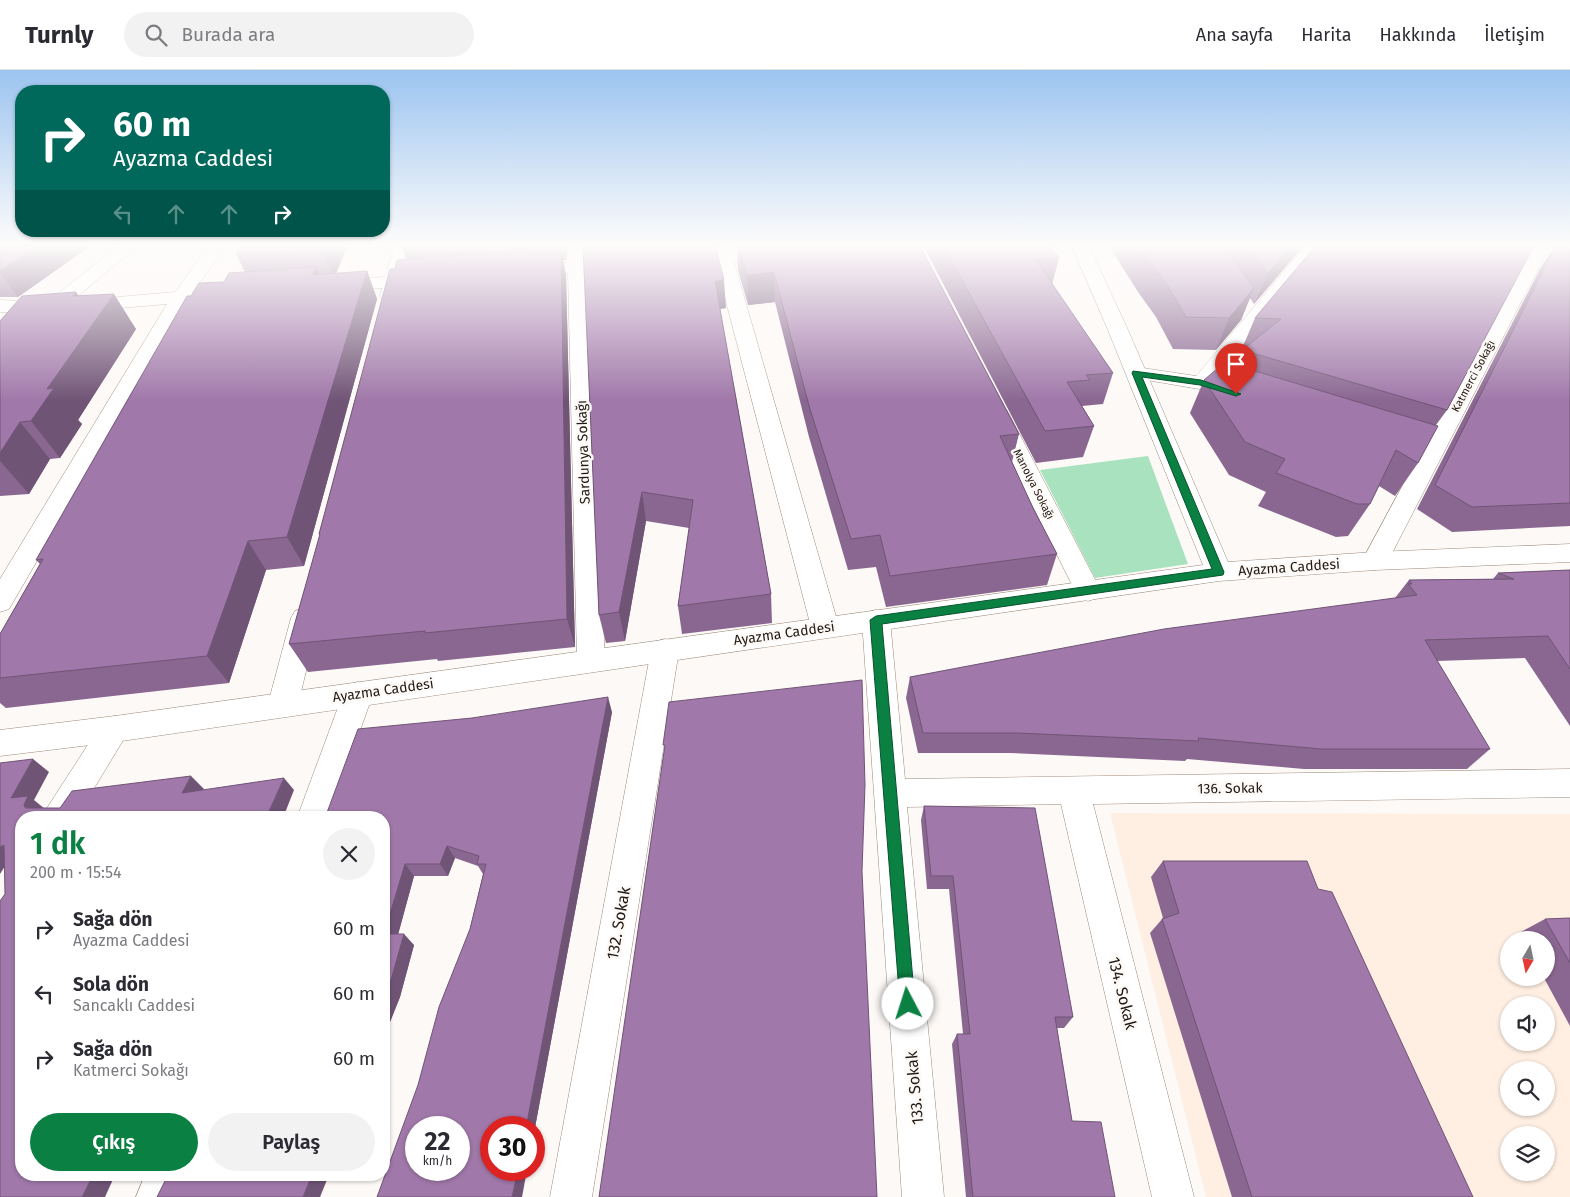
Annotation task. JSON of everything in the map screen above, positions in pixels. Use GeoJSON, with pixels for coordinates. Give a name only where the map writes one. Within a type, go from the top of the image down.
{"type":"FeatureCollection","features":[{"type":"Feature","properties":{"kind":"street"},"geometry":{"type":"LineString","coordinates":[[51,308],[65,297]]}},
{"type":"Feature","properties":{"kind":"street"},"geometry":{"type":"LineString","coordinates":[[0,602],[182,297]]}},
{"type":"Feature","properties":{"kind":"street"},"geometry":{"type":"LineString","coordinates":[[0,306],[51,308],[188,297]]}},
{"type":"Feature","properties":{"kind":"street"},"geometry":{"type":"LineString","coordinates":[[383,319],[389,297]]}},
{"type":"Feature","properties":{"kind":"street","name":"Sardunya Sokağı"},"geometry":{"type":"LineString","coordinates":[[576,297],[591,660]]}},
{"type":"Feature","properties":{"kind":"street"},"geometry":{"type":"LineString","coordinates":[[735,297],[825,627]]}},
{"type":"Feature","properties":{"kind":"street"},"geometry":{"type":"LineString","coordinates":[[1102,297],[1219,572]]}},
{"type":"Feature","properties":{"kind":"street"},"geometry":{"type":"LineString","coordinates":[[1201,382],[1246,312],[1262,297]]}},
{"type":"Feature","properties":{"kind":"street","name":"Katmerci Sokağı"},"geometry":{"type":"LineString","coordinates":[[1375,561],[1422,451],[1512,297]]}},
{"type":"Feature","properties":{"kind":"street"},"geometry":{"type":"LineString","coordinates":[[1136,373],[1201,382],[1256,400]]}},
{"type":"Feature","properties":{"kind":"street","name":"Manolya Sokağı"},"geometry":{"type":"LineString","coordinates":[[989,395],[1088,591]]}},
{"type":"Feature","properties":{"kind":"street","name":"Ayazma Caddesi"},"geometry":{"type":"LineString","coordinates":[[0,743],[115,729],[1219,572],[1375,561],[1570,553]]}},
{"type":"Feature","properties":{"kind":"street"},"geometry":{"type":"LineString","coordinates":[[283,704],[310,598]]}},
{"type":"Feature","properties":{"kind":"street","name":"133. Sokak"},"geometry":{"type":"LineString","coordinates":[[876,620],[923,1197]]}},
{"type":"Feature","properties":{"kind":"street","name":"132. Sokak"},"geometry":{"type":"LineString","coordinates":[[571,1197],[665,650]]}},
{"type":"Feature","properties":{"kind":"street"},"geometry":{"type":"LineString","coordinates":[[316,811],[358,694]]}},
{"type":"Feature","properties":{"kind":"street"},"geometry":{"type":"LineString","coordinates":[[62,811],[115,729]]}},
{"type":"Feature","properties":{"kind":"street","name":"136. Sokak"},"geometry":{"type":"LineString","coordinates":[[890,792],[1570,783]]}},
{"type":"Feature","properties":{"kind":"street","name":"134. Sokak"},"geometry":{"type":"LineString","coordinates":[[1074,790],[1173,1197]]}},
{"type":"Feature","properties":{"kind":"street"},"geometry":{"type":"LineString","coordinates":[[157,1197],[164,1181]]}},
{"type":"Feature","properties":{"kind":"shaded area"},"geometry":{"type":"Polygon","coordinates":[[[1110,813],[1570,814],[1570,1197],[1206,1197],[1110,813]]]}},
{"type":"Feature","properties":{"kind":"green space"},"geometry":{"type":"Polygon","coordinates":[[[1148,456],[1188,564],[1095,578],[1040,470],[1148,456]]]}},
{"type":"Feature","properties":{"kind":"building"},"geometry":{"type":"Polygon","coordinates":[[[21,297],[112,297],[47,389],[54,388],[31,421],[20,422],[0,453],[0,321],[21,297]]]}},
{"type":"Feature","properties":{"kind":"building"},"geometry":{"type":"Polygon","coordinates":[[[187,297],[359,297],[287,537],[248,541],[207,656],[0,678],[0,634],[43,559],[36,560],[187,297]]]}},
{"type":"Feature","properties":{"kind":"building"},"geometry":{"type":"Polygon","coordinates":[[[383,297],[562,297],[567,619],[289,644],[383,297]]]}},
{"type":"Feature","properties":{"kind":"building"},"geometry":{"type":"Polygon","coordinates":[[[585,297],[718,297],[771,594],[678,606],[693,500],[642,492],[619,612],[599,615],[585,297]]]}},
{"type":"Feature","properties":{"kind":"building"},"geometry":{"type":"Polygon","coordinates":[[[780,297],[947,297],[1019,434],[1000,436],[1033,508],[1057,554],[890,576],[880,535],[851,539],[809,406],[780,297]]]}},
{"type":"Feature","properties":{"kind":"building"},"geometry":{"type":"Polygon","coordinates":[[[971,297],[1061,297],[1113,373],[1086,375],[1090,380],[1067,382],[1094,426],[1045,431],[971,297]]]}},
{"type":"Feature","properties":{"kind":"building"},"geometry":{"type":"Polygon","coordinates":[[[1174,297],[1247,297],[1229,318],[1186,317],[1174,297]]]}},
{"type":"Feature","properties":{"kind":"building"},"geometry":{"type":"Polygon","coordinates":[[[1273,297],[1507,297],[1447,410],[1242,350],[1281,319],[1255,318],[1273,297]]]}},
{"type":"Feature","properties":{"kind":"building"},"geometry":{"type":"Polygon","coordinates":[[[1530,297],[1570,297],[1570,503],[1472,507],[1435,485],[1530,297]]]}},
{"type":"Feature","properties":{"kind":"building"},"geometry":{"type":"Polygon","coordinates":[[[1225,362],[1438,426],[1418,463],[1396,450],[1370,504],[1357,504],[1276,473],[1285,459],[1245,442],[1204,380],[1225,362]]]}},
{"type":"Feature","properties":{"kind":"building"},"geometry":{"type":"Polygon","coordinates":[[[1570,570],[1570,669],[1548,636],[1425,640],[1490,749],[1321,749],[1198,738],[1199,741],[1017,733],[923,733],[910,677],[1164,629],[1417,595],[1408,584],[1412,584],[1409,580],[1514,579],[1498,573],[1570,570]]]}},
{"type":"Feature","properties":{"kind":"building"},"geometry":{"type":"Polygon","coordinates":[[[862,680],[865,785],[862,871],[877,1197],[599,1197],[665,745],[663,745],[669,702],[862,680]]]}},
{"type":"Feature","properties":{"kind":"building"},"geometry":{"type":"Polygon","coordinates":[[[608,697],[528,1116],[480,1116],[480,1181],[516,1181],[512,1197],[377,1197],[383,1181],[390,1181],[390,1161],[405,1121],[405,1181],[470,1181],[470,1116],[407,1116],[418,1085],[439,1007],[470,929],[486,864],[477,864],[479,856],[447,846],[440,864],[405,864],[390,914],[390,811],[328,811],[358,729],[472,718],[608,697]]]}},
{"type":"Feature","properties":{"kind":"building"},"geometry":{"type":"Polygon","coordinates":[[[33,759],[11,798],[28,796],[24,805],[25,808],[60,808],[72,791],[191,776],[182,793],[284,778],[269,811],[15,811],[15,1181],[90,1181],[82,1197],[0,1197],[0,901],[5,894],[4,845],[0,847],[0,763],[33,759]]]}},
{"type":"Feature","properties":{"kind":"building"},"geometry":{"type":"Polygon","coordinates":[[[924,806],[1035,808],[1073,1017],[1055,1017],[1072,1121],[1101,1122],[1115,1197],[973,1197],[957,1034],[970,1034],[953,876],[931,876],[924,806]]]}},
{"type":"Feature","properties":{"kind":"building"},"geometry":{"type":"Polygon","coordinates":[[[1163,861],[1307,861],[1318,889],[1332,892],[1473,1197],[1252,1197],[1162,919],[1179,913],[1163,861]]]}},
{"type":"Feature","properties":{"kind":"building"},"geometry":{"type":"Polygon","coordinates":[[[1570,918],[1570,963],[1555,937],[1555,931],[1552,931],[1545,919],[1570,918]]]}},
{"type":"Feature","properties":{"kind":"building"},"geometry":{"type":"Polygon","coordinates":[[[390,934],[404,934],[390,983],[390,934]]]}},
{"type":"Feature","properties":{"kind":"building"},"geometry":{"type":"Polygon","coordinates":[[[165,1181],[310,1181],[303,1197],[157,1197],[165,1181]]]}},
{"type":"Feature","properties":{"kind":"route"},"geometry":{"type":"LineString","coordinates":[[908,1004],[876,620],[1219,572],[1136,373],[1201,382],[1236,394]]}}]}
